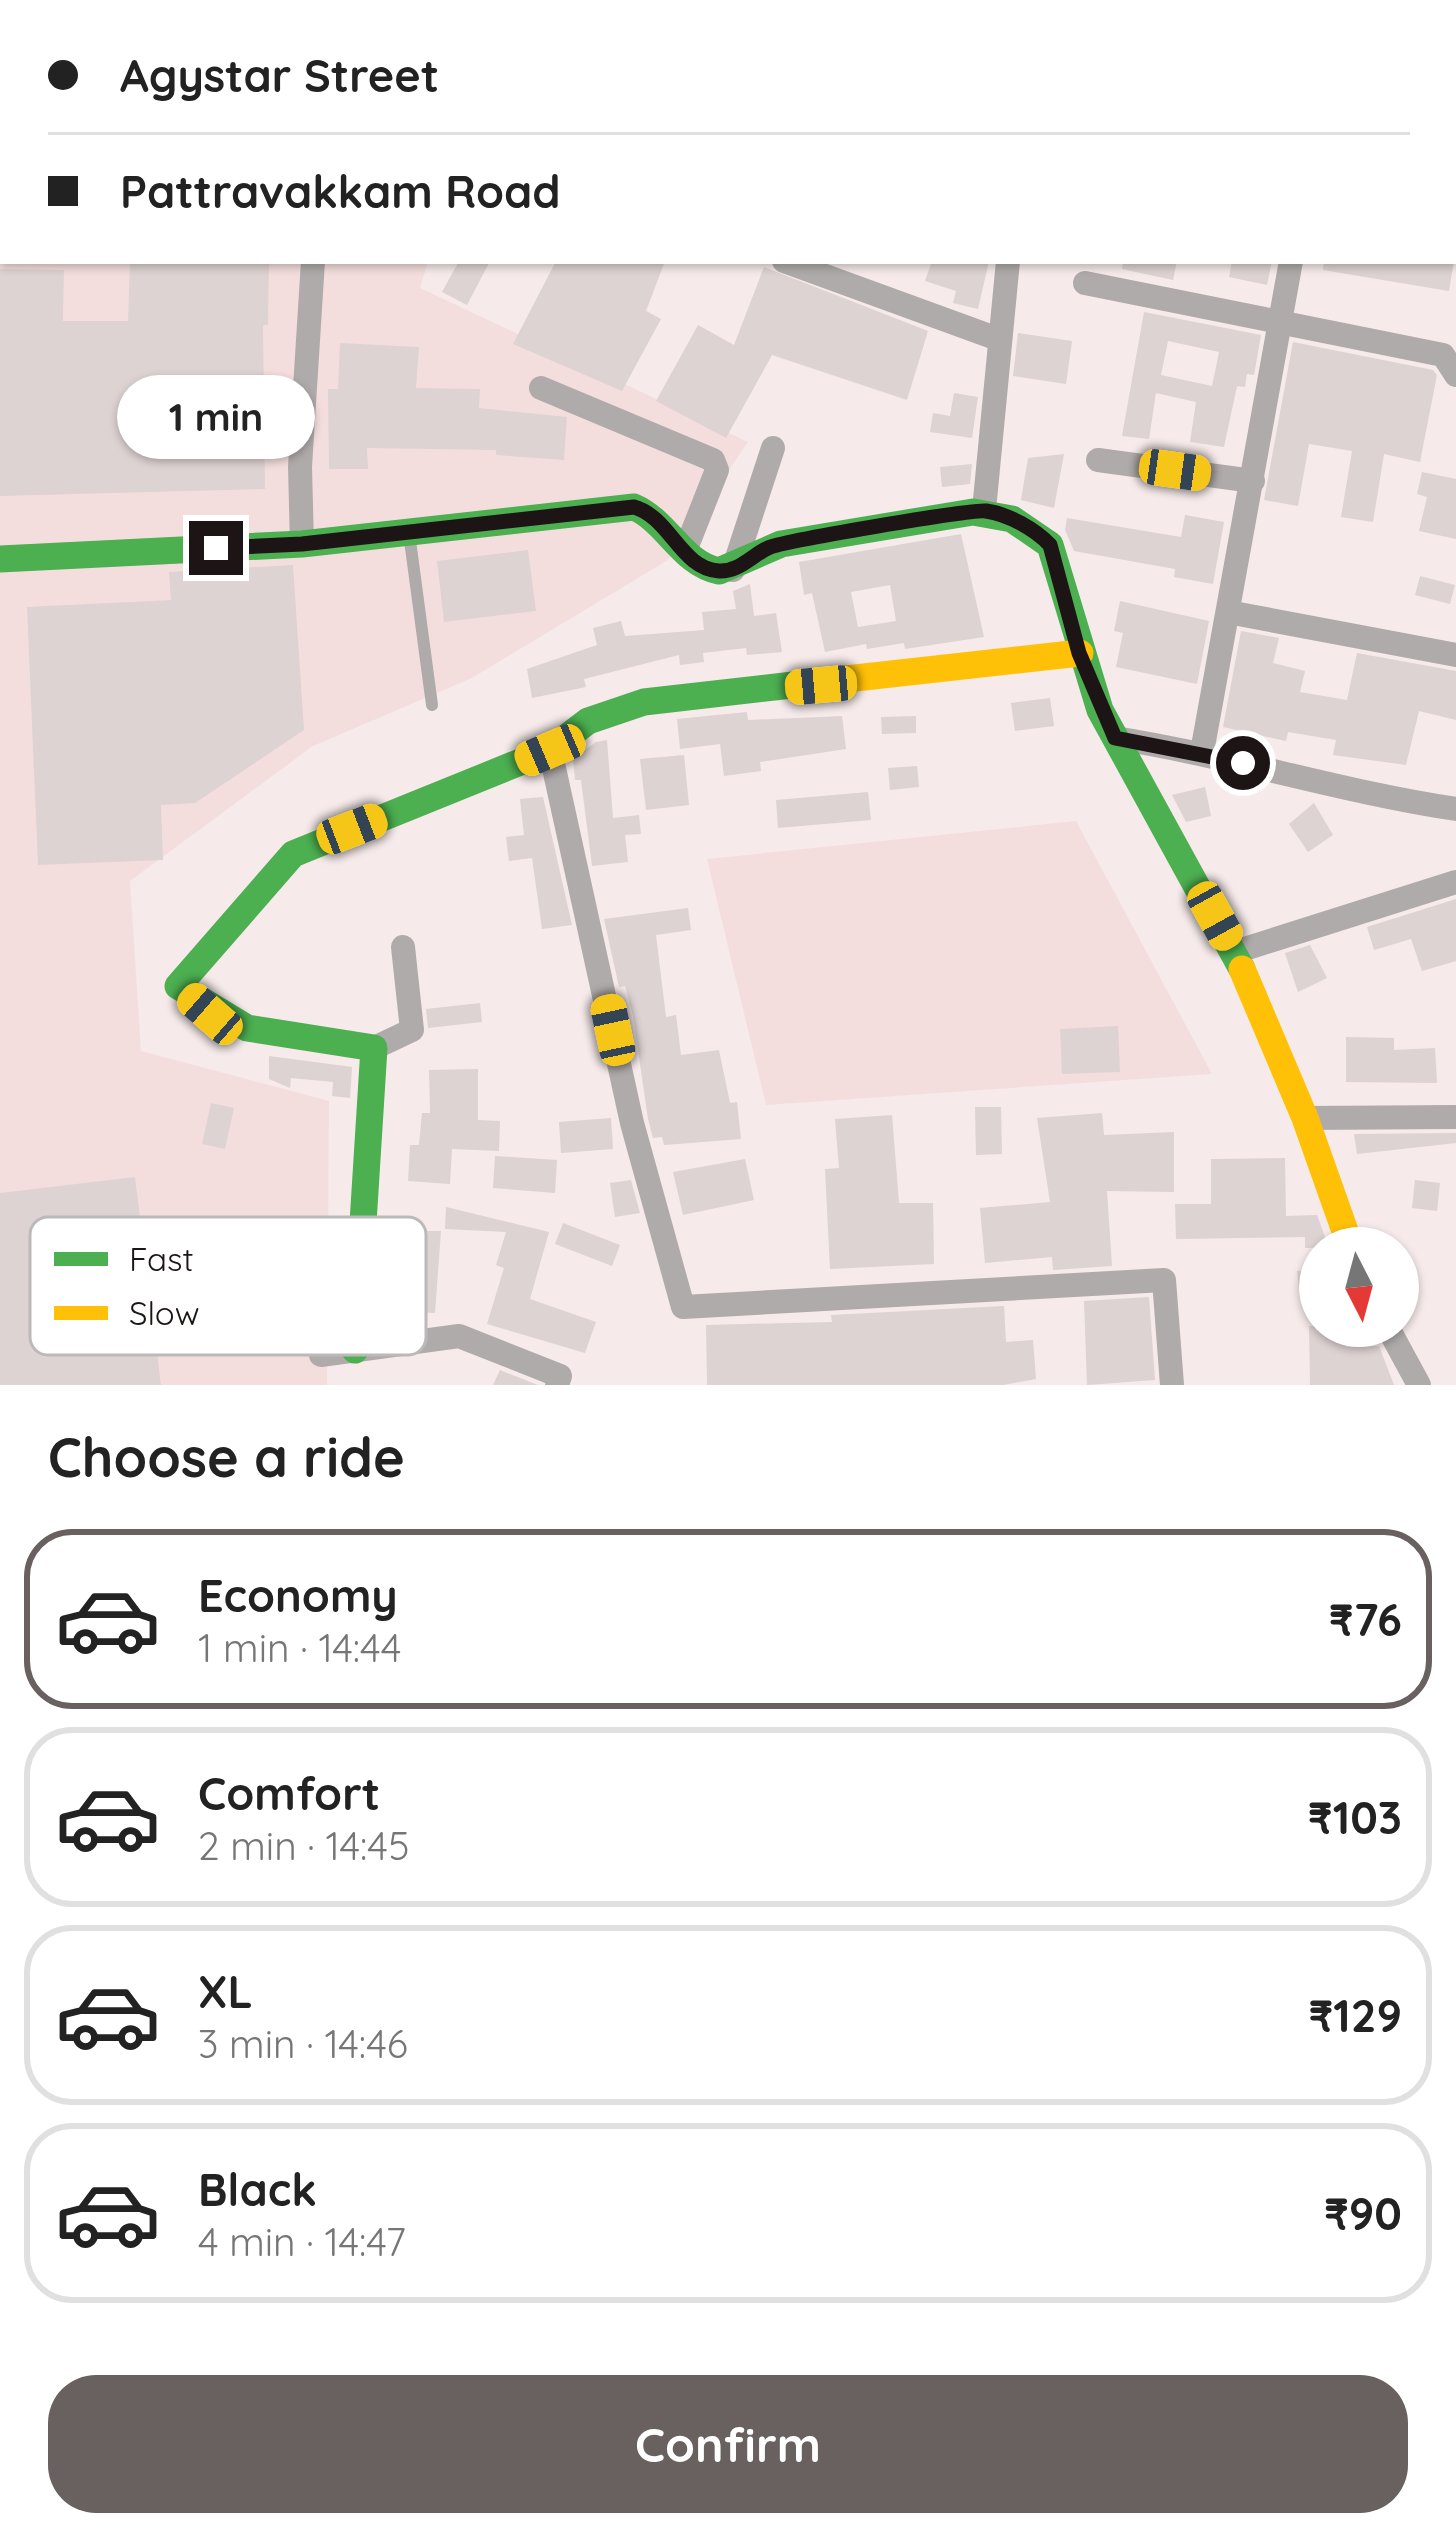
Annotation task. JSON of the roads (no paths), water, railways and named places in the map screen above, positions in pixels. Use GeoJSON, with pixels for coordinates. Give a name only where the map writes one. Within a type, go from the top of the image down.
{"type":"FeatureCollection","features":[{"type":"Feature","properties":{"kind":"street"},"geometry":{"type":"LineString","coordinates":[[302,544],[300,467],[313,264]]}},
{"type":"Feature","properties":{"kind":"street"},"geometry":{"type":"LineString","coordinates":[[792,264],[998,339]]}},
{"type":"Feature","properties":{"kind":"street"},"geometry":{"type":"LineString","coordinates":[[984,510],[1008,264]]}},
{"type":"Feature","properties":{"kind":"street"},"geometry":{"type":"LineString","coordinates":[[1202,752],[1290,264]]}},
{"type":"Feature","properties":{"kind":"street"},"geometry":{"type":"LineString","coordinates":[[1085,284],[1443,355],[1456,375]]}},
{"type":"Feature","properties":{"kind":"street"},"geometry":{"type":"LineString","coordinates":[[542,388],[713,460],[717,470],[685,551]]}},
{"type":"Feature","properties":{"kind":"street"},"geometry":{"type":"LineString","coordinates":[[733,570],[773,448]]}},
{"type":"Feature","properties":{"kind":"street"},"geometry":{"type":"LineString","coordinates":[[1098,460],[1252,481]]}},
{"type":"Feature","properties":{"kind":"street"},"geometry":{"type":"LineString","coordinates":[[0,559],[302,544],[634,507],[650,511],[698,566],[733,570],[770,547],[984,510],[1037,531],[1050,545],[1079,653],[1115,738],[1235,952],[1305,1118],[1344,1227]]}},
{"type":"Feature","properties":{"kind":"street"},"geometry":{"type":"LineString","coordinates":[[1228,612],[1456,655]]}},
{"type":"Feature","properties":{"kind":"street"},"geometry":{"type":"LineString","coordinates":[[403,947],[412,1030],[374,1048],[248,1032],[210,1014],[178,986],[293,854],[550,750],[589,721],[644,702],[1079,653]]}},
{"type":"Feature","properties":{"kind":"street"},"geometry":{"type":"LineString","coordinates":[[1115,738],[1202,752],[1364,795],[1456,809]]}},
{"type":"Feature","properties":{"kind":"street"},"geometry":{"type":"LineString","coordinates":[[550,750],[632,1123],[683,1307],[1164,1280],[1172,1385]]}},
{"type":"Feature","properties":{"kind":"street"},"geometry":{"type":"LineString","coordinates":[[1235,952],[1456,882]]}},
{"type":"Feature","properties":{"kind":"street"},"geometry":{"type":"LineString","coordinates":[[364,1217],[374,1048]]}},
{"type":"Feature","properties":{"kind":"street"},"geometry":{"type":"LineString","coordinates":[[1305,1118],[1456,1117]]}},
{"type":"Feature","properties":{"kind":"street"},"geometry":{"type":"LineString","coordinates":[[426,1340],[459,1336],[560,1376],[557,1385]]}},
{"type":"Feature","properties":{"kind":"street"},"geometry":{"type":"LineString","coordinates":[[1398,1347],[1419,1385]]}},
{"type":"Feature","properties":{"kind":"lane"},"geometry":{"type":"LineString","coordinates":[[409,532],[432,705]]}}]}
